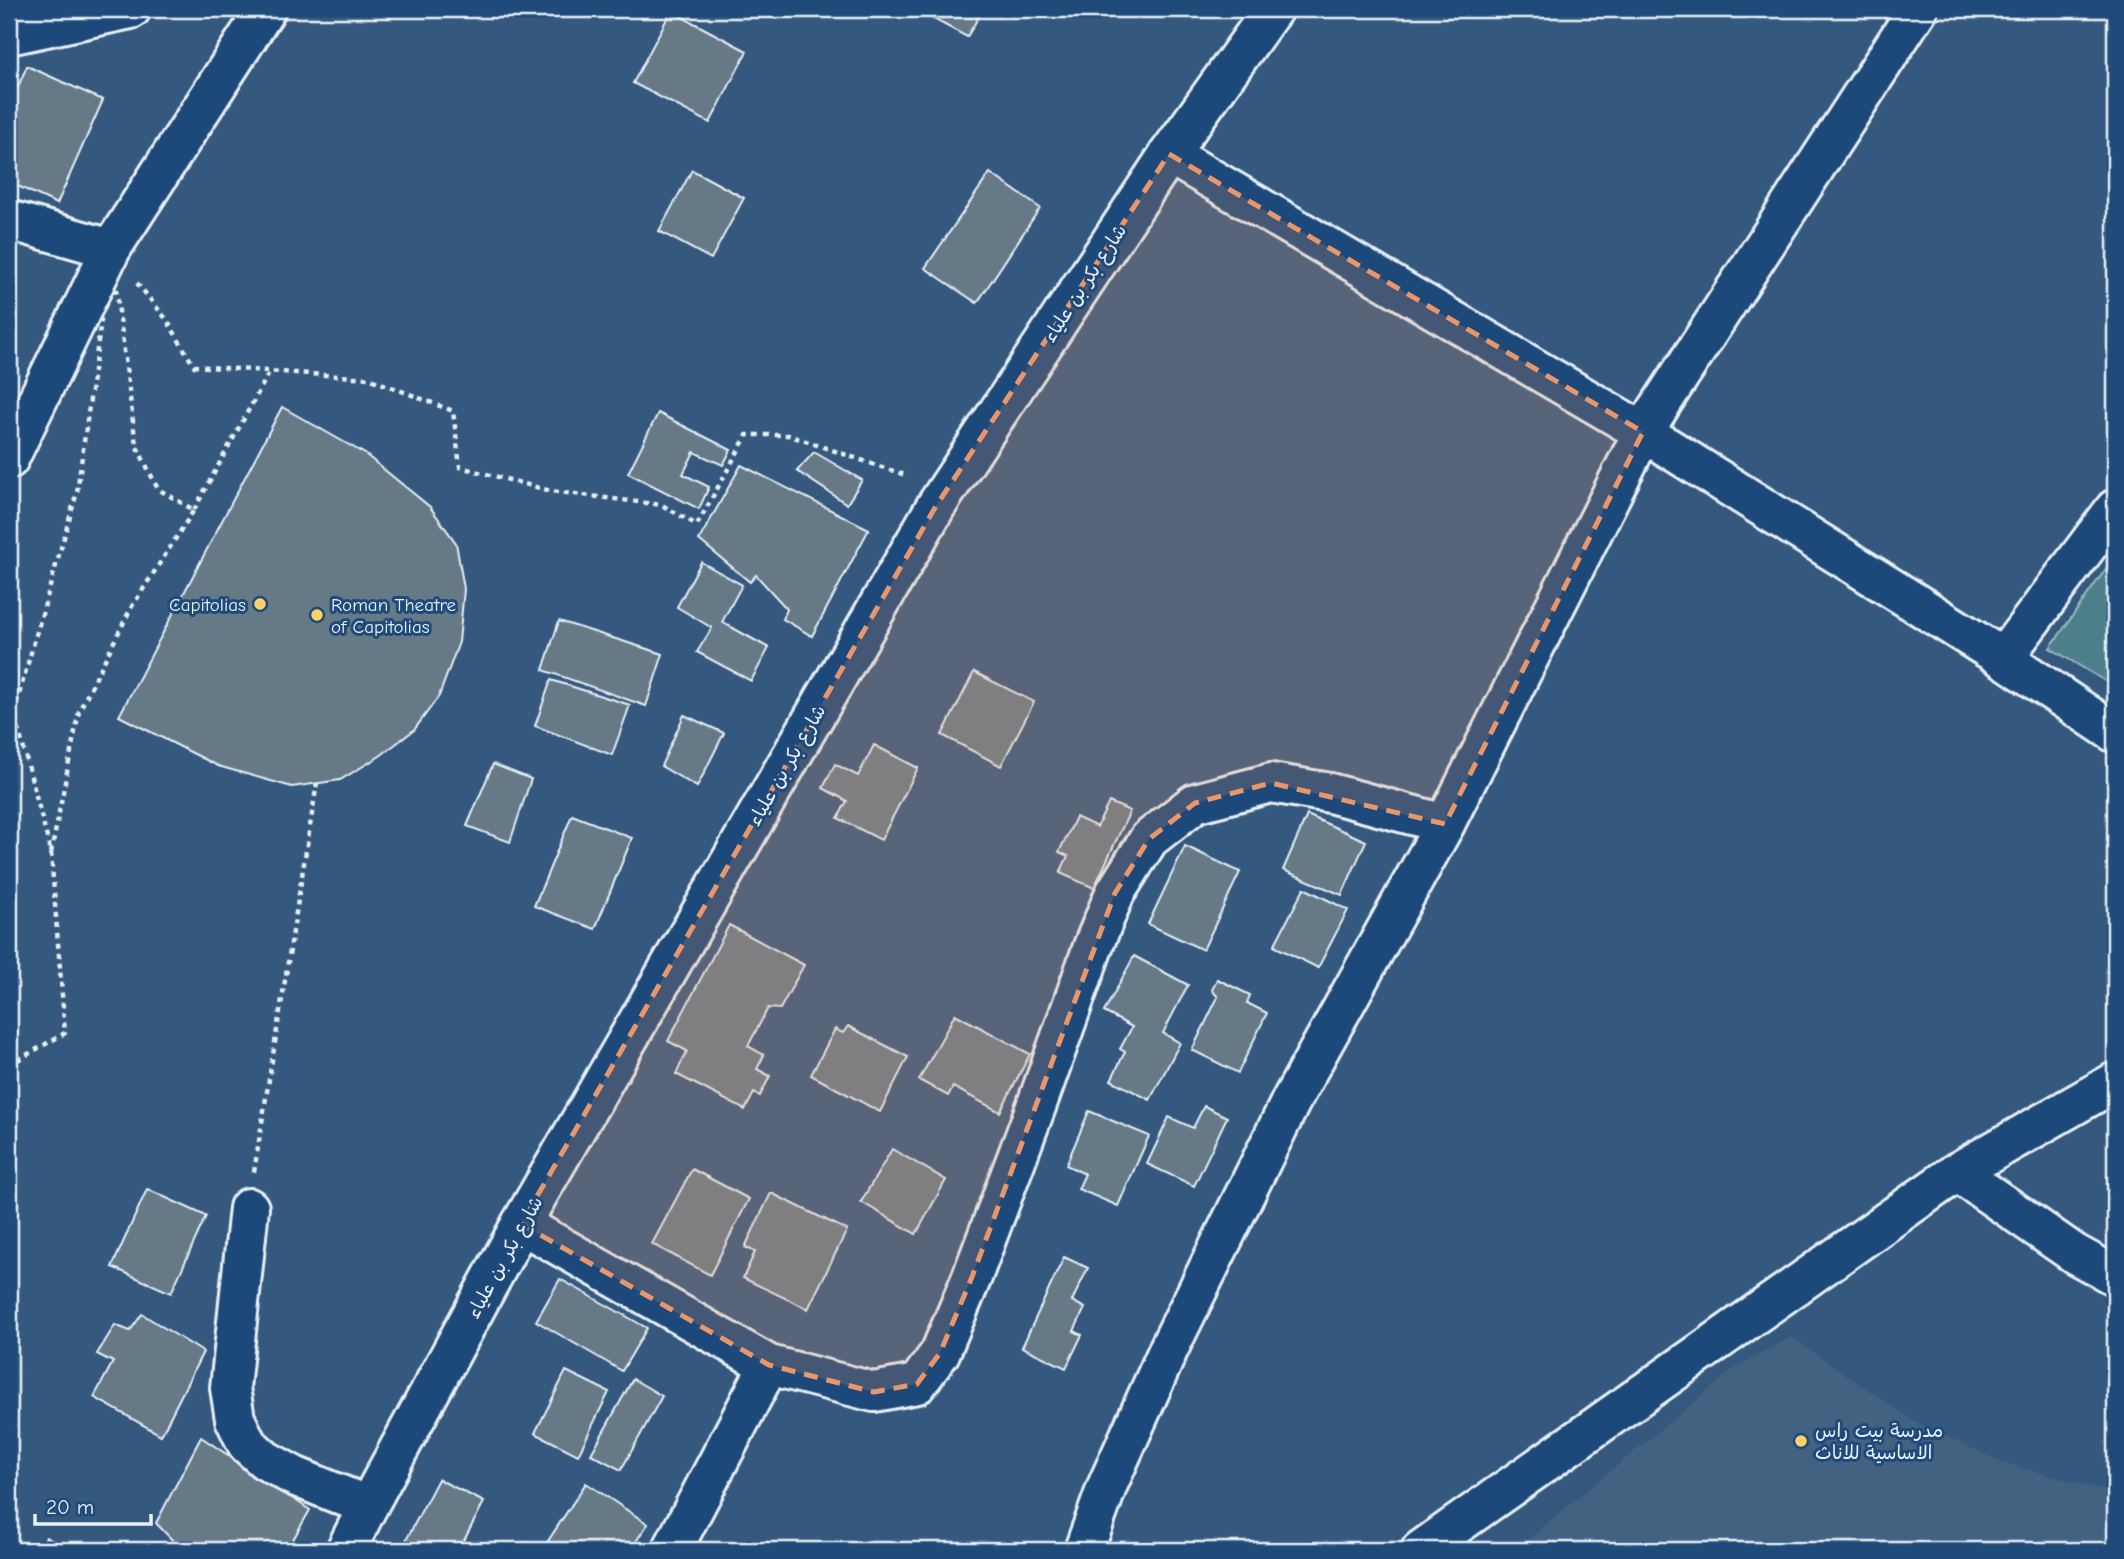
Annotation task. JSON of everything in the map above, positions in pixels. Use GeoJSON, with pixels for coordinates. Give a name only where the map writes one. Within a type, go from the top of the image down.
{"type":"FeatureCollection","features":[{"type":"Feature","properties":{"kind":"street"},"geometry":{"type":"LineString","coordinates":[[9,34],[131,9]]}},
{"type":"Feature","properties":{"kind":"street"},"geometry":{"type":"LineString","coordinates":[[9,459],[115,254],[266,9]]}},
{"type":"Feature","properties":{"kind":"street","name":"شارع بكر بن علياء"},"geometry":{"type":"LineString","coordinates":[[346,1550],[521,1224],[909,553],[1169,155],[1273,9]]}},
{"type":"Feature","properties":{"kind":"street"},"geometry":{"type":"LineString","coordinates":[[1084,1550],[1108,1484],[1170,1346],[1286,1111],[1445,824],[1643,432],[1918,9]]}},
{"type":"Feature","properties":{"kind":"street"},"geometry":{"type":"LineString","coordinates":[[1169,155],[1643,432],[2003,658],[2115,733]]}},
{"type":"Feature","properties":{"kind":"street"},"geometry":{"type":"LineString","coordinates":[[9,220],[115,254]]}},
{"type":"Feature","properties":{"kind":"street"},"geometry":{"type":"LineString","coordinates":[[2003,658],[2115,509]]}},
{"type":"Feature","properties":{"kind":"street"},"geometry":{"type":"LineString","coordinates":[[521,1224],[769,1364],[874,1392],[917,1384],[940,1353],[972,1277],[1115,893],[1149,838],[1195,803],[1271,783],[1330,793],[1445,824]]}},
{"type":"Feature","properties":{"kind":"street"},"geometry":{"type":"LineString","coordinates":[[1422,1550],[1957,1172],[2115,1082]]}},
{"type":"Feature","properties":{"kind":"street"},"geometry":{"type":"LineString","coordinates":[[1957,1172],[2075,1254],[2115,1276]]}},
{"type":"Feature","properties":{"kind":"street"},"geometry":{"type":"LineString","coordinates":[[249,1208],[230,1388],[234,1419],[247,1444],[265,1460],[294,1476],[368,1506]]}},
{"type":"Feature","properties":{"kind":"street"},"geometry":{"type":"LineString","coordinates":[[672,1550],[769,1364]]}},
{"type":"Feature","properties":{"kind":"path"},"geometry":{"type":"LineString","coordinates":[[115,254],[136,445],[158,489],[194,509]]}},
{"type":"Feature","properties":{"kind":"path"},"geometry":{"type":"LineString","coordinates":[[9,1065],[65,1033],[51,853],[14,712],[78,492],[115,254]]}},
{"type":"Feature","properties":{"kind":"path"},"geometry":{"type":"LineString","coordinates":[[135,279],[167,320],[194,366],[368,378],[453,411],[460,467],[551,491],[662,505],[696,525],[747,435],[788,435],[948,490]]}},
{"type":"Feature","properties":{"kind":"path"},"geometry":{"type":"LineString","coordinates":[[51,853],[79,711],[131,608],[194,509],[270,371]]}},
{"type":"Feature","properties":{"kind":"path"},"geometry":{"type":"LineString","coordinates":[[249,1208],[317,783]]}},
{"type":"Feature","properties":{"kind":"highlighted area"},"geometry":{"type":"Polygon","coordinates":[[[1169,154],[1643,432],[1445,824],[1271,783],[1195,803],[1149,839],[1115,893],[972,1277],[940,1353],[917,1384],[874,1392],[769,1365],[521,1224],[936,506],[1169,154]]]}},
{"type":"Feature","properties":{"kind":"shaded area","name":"مدرسة بيت راس الاساسية للاناث"},"geometry":{"type":"Polygon","coordinates":[[[1791,1337],[1911,1419],[2000,1462],[2115,1493],[2115,1550],[1515,1550],[1735,1368],[1791,1337]]]}},
{"type":"Feature","properties":{"kind":"green space"},"geometry":{"type":"Polygon","coordinates":[[[2115,556],[2115,687],[2050,648],[2115,556]]]}},
{"type":"Feature","properties":{"kind":"building"},"geometry":{"type":"Polygon","coordinates":[[[915,9],[983,9],[967,37],[915,9]]]}},
{"type":"Feature","properties":{"kind":"building"},"geometry":{"type":"Polygon","coordinates":[[[671,11],[747,51],[710,123],[633,83],[671,11]]]}},
{"type":"Feature","properties":{"kind":"building"},"geometry":{"type":"Polygon","coordinates":[[[27,66],[103,100],[57,204],[9,182],[9,107],[27,66]]]}},
{"type":"Feature","properties":{"kind":"building"},"geometry":{"type":"Polygon","coordinates":[[[692,170],[744,198],[711,259],[659,231],[692,170]]]}},
{"type":"Feature","properties":{"kind":"building"},"geometry":{"type":"Polygon","coordinates":[[[990,173],[1040,208],[977,303],[925,268],[990,173]]]}},
{"type":"Feature","properties":{"kind":"building","name":"Roman Theatre of Capitolias"},"geometry":{"type":"Polygon","coordinates":[[[282,407],[365,454],[430,507],[456,543],[464,589],[459,642],[439,696],[414,730],[380,756],[340,780],[292,787],[218,766],[119,716],[282,407]]]}},
{"type":"Feature","properties":{"kind":"building"},"geometry":{"type":"Polygon","coordinates":[[[658,413],[731,450],[723,465],[694,452],[683,474],[709,487],[699,509],[628,473],[658,413]]]}},
{"type":"Feature","properties":{"kind":"building"},"geometry":{"type":"Polygon","coordinates":[[[814,452],[862,480],[847,504],[797,471],[814,452]]]}},
{"type":"Feature","properties":{"kind":"building"},"geometry":{"type":"Polygon","coordinates":[[[741,465],[869,529],[812,636],[783,619],[787,609],[756,575],[750,582],[699,540],[741,465]]]}},
{"type":"Feature","properties":{"kind":"building"},"geometry":{"type":"Polygon","coordinates":[[[701,562],[742,585],[722,622],[769,648],[751,681],[697,652],[712,628],[677,607],[701,562]]]}},
{"type":"Feature","properties":{"kind":"building"},"geometry":{"type":"Polygon","coordinates":[[[559,621],[663,654],[646,706],[543,670],[559,621]]]}},
{"type":"Feature","properties":{"kind":"building"},"geometry":{"type":"Polygon","coordinates":[[[974,672],[1034,702],[1001,766],[942,735],[974,672]]]}},
{"type":"Feature","properties":{"kind":"building"},"geometry":{"type":"Polygon","coordinates":[[[551,680],[630,705],[612,755],[535,726],[551,680]]]}},
{"type":"Feature","properties":{"kind":"building"},"geometry":{"type":"Polygon","coordinates":[[[684,715],[724,733],[697,787],[661,766],[684,715]]]}},
{"type":"Feature","properties":{"kind":"building"},"geometry":{"type":"Polygon","coordinates":[[[874,745],[918,768],[881,840],[838,818],[847,801],[823,788],[835,764],[858,776],[874,745]]]}},
{"type":"Feature","properties":{"kind":"building"},"geometry":{"type":"Polygon","coordinates":[[[493,764],[531,779],[510,842],[467,826],[493,764]]]}},
{"type":"Feature","properties":{"kind":"building"},"geometry":{"type":"Polygon","coordinates":[[[1109,802],[1130,811],[1094,888],[1060,873],[1068,856],[1059,852],[1076,817],[1097,827],[1109,802]]]}},
{"type":"Feature","properties":{"kind":"building"},"geometry":{"type":"Polygon","coordinates":[[[572,815],[632,838],[595,929],[534,906],[572,815]]]}},
{"type":"Feature","properties":{"kind":"building"},"geometry":{"type":"Polygon","coordinates":[[[1307,815],[1366,841],[1342,895],[1283,870],[1307,815]]]}},
{"type":"Feature","properties":{"kind":"building"},"geometry":{"type":"Polygon","coordinates":[[[1185,846],[1240,872],[1203,950],[1148,924],[1185,846]]]}},
{"type":"Feature","properties":{"kind":"building"},"geometry":{"type":"Polygon","coordinates":[[[1304,888],[1348,910],[1318,968],[1274,946],[1304,888]]]}},
{"type":"Feature","properties":{"kind":"building"},"geometry":{"type":"Polygon","coordinates":[[[729,925],[804,965],[780,1009],[768,1008],[748,1046],[764,1055],[757,1069],[770,1076],[760,1096],[754,1093],[745,1110],[676,1074],[687,1051],[668,1041],[729,925]]]}},
{"type":"Feature","properties":{"kind":"building"},"geometry":{"type":"Polygon","coordinates":[[[1134,956],[1188,985],[1163,1033],[1180,1043],[1150,1100],[1111,1080],[1125,1052],[1120,1049],[1132,1027],[1104,1012],[1134,956]]]}},
{"type":"Feature","properties":{"kind":"building"},"geometry":{"type":"Polygon","coordinates":[[[1217,979],[1250,995],[1247,1003],[1267,1013],[1238,1073],[1192,1050],[1218,997],[1212,990],[1217,979]]]}},
{"type":"Feature","properties":{"kind":"building"},"geometry":{"type":"Polygon","coordinates":[[[955,1014],[1030,1054],[1000,1112],[953,1087],[948,1096],[919,1080],[955,1014]]]}},
{"type":"Feature","properties":{"kind":"building"},"geometry":{"type":"Polygon","coordinates":[[[848,1026],[908,1057],[880,1112],[811,1075],[835,1029],[843,1033],[848,1026]]]}},
{"type":"Feature","properties":{"kind":"building"},"geometry":{"type":"Polygon","coordinates":[[[1204,1106],[1227,1117],[1194,1186],[1147,1164],[1169,1117],[1193,1128],[1204,1106]]]}},
{"type":"Feature","properties":{"kind":"building"},"geometry":{"type":"Polygon","coordinates":[[[1089,1111],[1149,1136],[1118,1206],[1078,1189],[1085,1174],[1066,1165],[1089,1111]]]}},
{"type":"Feature","properties":{"kind":"building"},"geometry":{"type":"Polygon","coordinates":[[[892,1149],[946,1180],[916,1234],[861,1202],[892,1149]]]}},
{"type":"Feature","properties":{"kind":"building"},"geometry":{"type":"Polygon","coordinates":[[[692,1169],[749,1199],[710,1275],[652,1244],[692,1169]]]}},
{"type":"Feature","properties":{"kind":"building"},"geometry":{"type":"Polygon","coordinates":[[[147,1189],[206,1216],[171,1293],[112,1267],[147,1189]]]}},
{"type":"Feature","properties":{"kind":"building"},"geometry":{"type":"Polygon","coordinates":[[[771,1193],[847,1230],[808,1309],[743,1278],[755,1252],[745,1247],[771,1193]]]}},
{"type":"Feature","properties":{"kind":"building"},"geometry":{"type":"Polygon","coordinates":[[[1064,1257],[1088,1268],[1072,1301],[1085,1308],[1074,1331],[1082,1335],[1066,1368],[1022,1347],[1064,1257]]]}},
{"type":"Feature","properties":{"kind":"building"},"geometry":{"type":"Polygon","coordinates":[[[560,1279],[647,1328],[622,1371],[536,1321],[560,1279]]]}},
{"type":"Feature","properties":{"kind":"building"},"geometry":{"type":"Polygon","coordinates":[[[142,1314],[203,1352],[161,1435],[94,1397],[113,1362],[97,1354],[115,1325],[130,1331],[142,1314]]]}},
{"type":"Feature","properties":{"kind":"building"},"geometry":{"type":"Polygon","coordinates":[[[566,1371],[609,1392],[578,1455],[535,1433],[566,1371]]]}},
{"type":"Feature","properties":{"kind":"building"},"geometry":{"type":"Polygon","coordinates":[[[633,1379],[662,1396],[621,1470],[591,1454],[633,1379]]]}},
{"type":"Feature","properties":{"kind":"building"},"geometry":{"type":"Polygon","coordinates":[[[201,1437],[310,1510],[287,1550],[191,1550],[175,1543],[156,1523],[201,1437]]]}},
{"type":"Feature","properties":{"kind":"building"},"geometry":{"type":"Polygon","coordinates":[[[438,1479],[484,1502],[459,1550],[401,1550],[438,1479]]]}},
{"type":"Feature","properties":{"kind":"building"},"geometry":{"type":"Polygon","coordinates":[[[586,1483],[648,1524],[630,1550],[561,1550],[548,1541],[586,1483]]]}},
{"type":"Feature","properties":{"kind":"building"},"geometry":{"type":"Polygon","coordinates":[[[46,1537],[69,1550],[38,1550],[46,1537]]]}},
{"type":"Feature","properties":{"kind":"place","name":"Capitolias"},"geometry":{"type":"Point","coordinates":[260,604]}},
{"type":"Feature","properties":{"kind":"place","name":"Roman Theatre of Capitolias"},"geometry":{"type":"Point","coordinates":[317,615]}},
{"type":"Feature","properties":{"kind":"place","name":"مدرسة بيت راس الاساسية للاناث"},"geometry":{"type":"Point","coordinates":[1801,1441]}}]}
